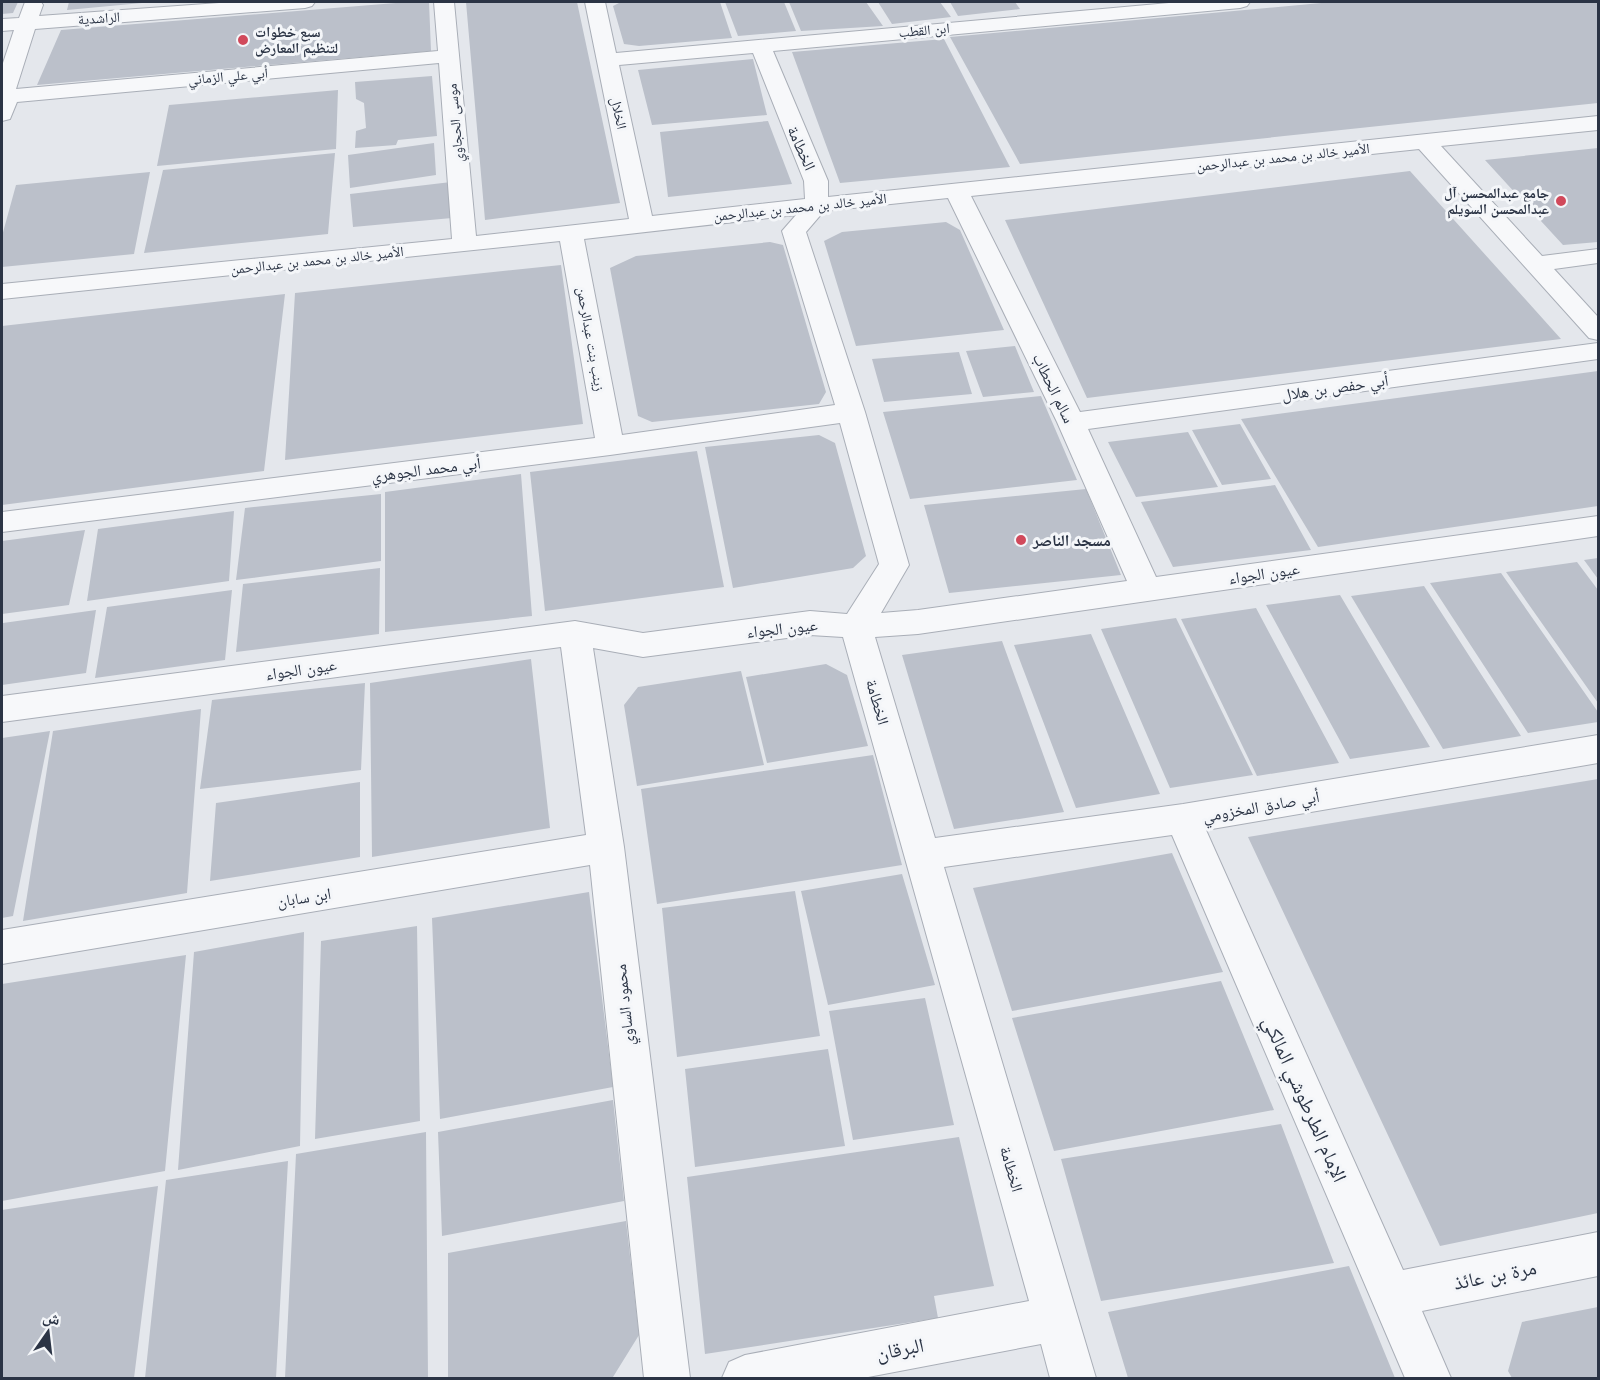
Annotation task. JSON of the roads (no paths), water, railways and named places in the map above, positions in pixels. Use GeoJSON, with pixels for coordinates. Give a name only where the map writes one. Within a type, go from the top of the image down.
{"type":"FeatureCollection","features":[{"type":"Feature","properties":{"kind":"street"},"geometry":{"type":"LineString","coordinates":[[5,105],[5,88],[34,2]]}},
{"type":"Feature","properties":{"kind":"street","name":"الراشدية"},"geometry":{"type":"LineString","coordinates":[[2,26],[304,2]]}},
{"type":"Feature","properties":{"kind":"street","name":"موسى الحجاوي"},"geometry":{"type":"LineString","coordinates":[[444,2],[465,245]]}},
{"type":"Feature","properties":{"kind":"street","name":"الخلال"},"geometry":{"type":"LineString","coordinates":[[595,2],[642,224]]}},
{"type":"Feature","properties":{"kind":"street","name":"ابن القطب"},"geometry":{"type":"LineString","coordinates":[[608,60],[1118,7],[1240,2]]}},
{"type":"Feature","properties":{"kind":"street","name":"الخطامة"},"geometry":{"type":"LineString","coordinates":[[760,45],[816,181],[817,205]]}},
{"type":"Feature","properties":{"kind":"street","name":"أبي علي الزماني"},"geometry":{"type":"LineString","coordinates":[[5,105],[449,56]]}},
{"type":"Feature","properties":{"kind":"street","name":"الأمير خالد بن محمد بن عبدالرحمن"},"geometry":{"type":"LineString","coordinates":[[2,292],[465,245],[956,190],[1599,123]]}},
{"type":"Feature","properties":{"kind":"street"},"geometry":{"type":"LineString","coordinates":[[1425,142],[1599,332]]}},
{"type":"Feature","properties":{"kind":"street","name":"سالم الحطاب"},"geometry":{"type":"LineString","coordinates":[[956,190],[1071,422],[1146,590]]}},
{"type":"Feature","properties":{"kind":"street"},"geometry":{"type":"LineString","coordinates":[[817,205],[794,231],[851,412],[894,565],[856,626]]}},
{"type":"Feature","properties":{"kind":"street","name":"زينب بنت عبدالرحمن"},"geometry":{"type":"LineString","coordinates":[[571,233],[610,446]]}},
{"type":"Feature","properties":{"kind":"street"},"geometry":{"type":"LineString","coordinates":[[1536,264],[1599,256]]}},
{"type":"Feature","properties":{"kind":"street","name":"أبي حفص بن هلال"},"geometry":{"type":"LineString","coordinates":[[1071,422],[1599,351]]}},
{"type":"Feature","properties":{"kind":"street","name":"أبي محمد الجوهري"},"geometry":{"type":"LineString","coordinates":[[2,522],[610,446],[851,412]]}},
{"type":"Feature","properties":{"kind":"street","name":"عيون الجواء"},"geometry":{"type":"LineString","coordinates":[[2,709],[575,633],[643,645],[810,622],[856,626],[918,622],[1599,526]]}},
{"type":"Feature","properties":{"kind":"street","name":"الخطامة"},"geometry":{"type":"LineString","coordinates":[[856,626],[1073,1378]]}},
{"type":"Feature","properties":{"kind":"street","name":"محمود الساوي"},"geometry":{"type":"LineString","coordinates":[[575,633],[606,847],[667,1378]]}},
{"type":"Feature","properties":{"kind":"street","name":"أبي صادق المخزومي"},"geometry":{"type":"LineString","coordinates":[[922,855],[1183,819],[1599,749]]}},
{"type":"Feature","properties":{"kind":"street","name":"الإمام الطرطوشي المالكي"},"geometry":{"type":"LineString","coordinates":[[1183,819],[1428,1378]]}},
{"type":"Feature","properties":{"kind":"street","name":"ابن سابان"},"geometry":{"type":"LineString","coordinates":[[2,947],[606,847]]}},
{"type":"Feature","properties":{"kind":"street","name":"مرة بن عائذ"},"geometry":{"type":"LineString","coordinates":[[1391,1296],[1599,1254]]}},
{"type":"Feature","properties":{"kind":"street","name":"البرقان"},"geometry":{"type":"LineString","coordinates":[[745,1378],[1055,1319]]}},
{"type":"Feature","properties":{"kind":"place","name":"سبع خطوات لتنظيم المعارض"},"geometry":{"type":"Point","coordinates":[243,40]}},
{"type":"Feature","properties":{"kind":"place","name":"جامع عبدالمحسن آل عبدالمحسن السويلم"},"geometry":{"type":"Point","coordinates":[1561,201]}},
{"type":"Feature","properties":{"kind":"place","name":"مسجد الناصر"},"geometry":{"type":"Point","coordinates":[1021,540]}}]}
